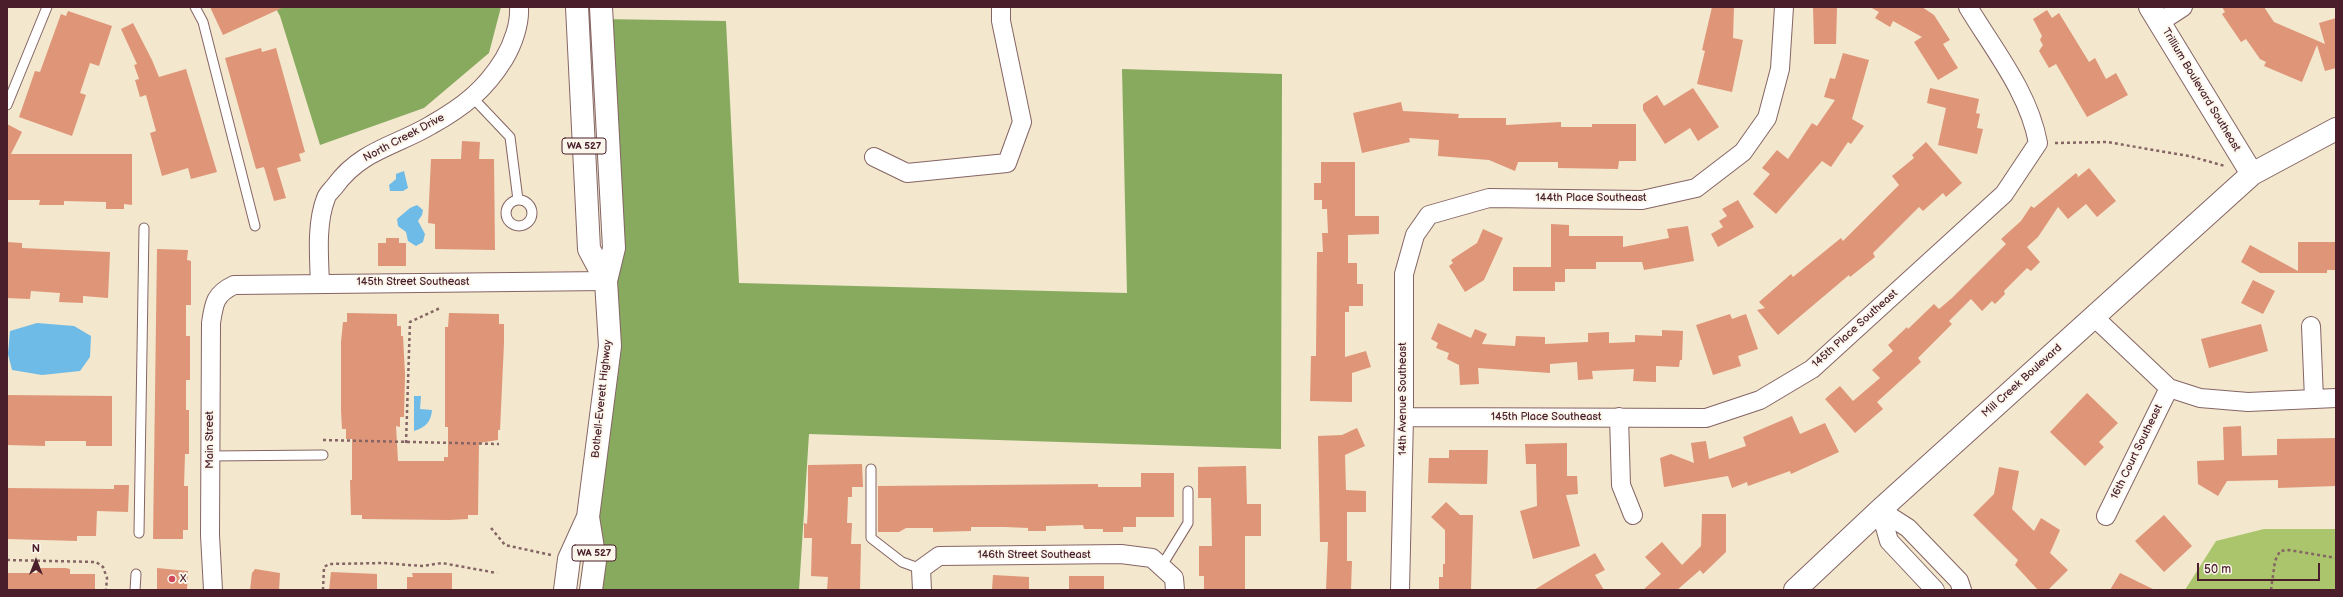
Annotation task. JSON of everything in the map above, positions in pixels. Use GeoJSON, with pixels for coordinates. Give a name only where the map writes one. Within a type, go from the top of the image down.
{"type":"FeatureCollection","features":[{"type":"Feature","properties":{"kind":"main road","name":"Bothell-Everett Highway"},"geometry":{"type":"LineString","coordinates":[[577,7],[589,249],[606,281]]}},
{"type":"Feature","properties":{"kind":"main road","name":"Bothell-Everett Highway"},"geometry":{"type":"LineString","coordinates":[[565,590],[569,559],[588,517],[610,346],[606,281],[614,248],[600,7]]}},
{"type":"Feature","properties":{"kind":"main road","name":"Trillium Boulevard Southeast"},"geometry":{"type":"LineString","coordinates":[[2155,14],[2247,165]]}},
{"type":"Feature","properties":{"kind":"main road","name":"Mill Creek Boulevard"},"geometry":{"type":"LineString","coordinates":[[1795,590],[1880,510],[2093,316],[2247,165],[2336,129]]}},
{"type":"Feature","properties":{"kind":"main road","name":"Bothell-Everett Highway"},"geometry":{"type":"LineString","coordinates":[[588,517],[596,561],[591,590]]}},
{"type":"Feature","properties":{"kind":"street","name":"North Creek Drive"},"geometry":{"type":"LineString","coordinates":[[320,283],[320,225],[326,198],[346,171],[378,150],[430,126],[473,98],[492,79],[508,52],[520,19],[519,7]]}},
{"type":"Feature","properties":{"kind":"street"},"geometry":{"type":"LineString","coordinates":[[874,157],[907,173],[1007,163],[1022,122],[1001,21],[1001,7]]}},
{"type":"Feature","properties":{"kind":"street","name":"144th Place Southeast"},"geometry":{"type":"LineString","coordinates":[[1429,215],[1489,198],[1642,200],[1696,188],[1743,152],[1767,118],[1780,69],[1784,7]]}},
{"type":"Feature","properties":{"kind":"street"},"geometry":{"type":"LineString","coordinates":[[1968,7],[2025,101],[2034,123],[2038,143]]}},
{"type":"Feature","properties":{"kind":"street"},"geometry":{"type":"LineString","coordinates":[[2155,14],[2183,7]]}},
{"type":"Feature","properties":{"kind":"street","name":"145th Place Southeast"},"geometry":{"type":"LineString","coordinates":[[1404,417],[1706,418],[1760,400],[1812,369],[2004,194],[2038,143]]}},
{"type":"Feature","properties":{"kind":"street","name":"14th Avenue Southeast"},"geometry":{"type":"LineString","coordinates":[[1400,590],[1404,417],[1404,274],[1415,235],[1429,215]]}},
{"type":"Feature","properties":{"kind":"street","name":"145th Street Southeast"},"geometry":{"type":"LineString","coordinates":[[221,292],[234,285],[606,281]]}},
{"type":"Feature","properties":{"kind":"street","name":"Main Street"},"geometry":{"type":"LineString","coordinates":[[213,590],[210,535],[211,324],[214,305],[221,292]]}},
{"type":"Feature","properties":{"kind":"street"},"geometry":{"type":"LineString","coordinates":[[2093,316],[2169,388],[2200,398],[2248,402],[2336,398]]}},
{"type":"Feature","properties":{"kind":"street"},"geometry":{"type":"LineString","coordinates":[[2311,326],[2314,399]]}},
{"type":"Feature","properties":{"kind":"street","name":"16th Court Southeast"},"geometry":{"type":"LineString","coordinates":[[2106,516],[2169,388]]}},
{"type":"Feature","properties":{"kind":"street"},"geometry":{"type":"LineString","coordinates":[[1619,417],[1621,485],[1632,515]]}},
{"type":"Feature","properties":{"kind":"street"},"geometry":{"type":"LineString","coordinates":[[1880,510],[1889,541],[1935,590]]}},
{"type":"Feature","properties":{"kind":"street"},"geometry":{"type":"LineString","coordinates":[[1880,510],[1908,528],[1959,581],[1962,590]]}},
{"type":"Feature","properties":{"kind":"street","name":"146th Street Southeast"},"geometry":{"type":"LineString","coordinates":[[921,569],[939,556],[1121,554],[1157,562]]}},
{"type":"Feature","properties":{"kind":"street"},"geometry":{"type":"LineString","coordinates":[[1157,562],[1174,578],[1174,590]]}},
{"type":"Feature","properties":{"kind":"street"},"geometry":{"type":"LineString","coordinates":[[921,569],[922,590]]}},
{"type":"Feature","properties":{"kind":"lane"},"geometry":{"type":"LineString","coordinates":[[7,105],[47,7]]}},
{"type":"Feature","properties":{"kind":"lane"},"geometry":{"type":"LineString","coordinates":[[195,7],[203,22],[254,226]]}},
{"type":"Feature","properties":{"kind":"lane"},"geometry":{"type":"LineString","coordinates":[[473,98],[510,137],[518,200]]}},
{"type":"Feature","properties":{"kind":"lane"},"geometry":{"type":"LineString","coordinates":[[139,533],[144,228]]}},
{"type":"Feature","properties":{"kind":"lane"},"geometry":{"type":"LineString","coordinates":[[210,456],[323,455]]}},
{"type":"Feature","properties":{"kind":"lane"},"geometry":{"type":"LineString","coordinates":[[871,469],[871,538],[902,562],[921,569]]}},
{"type":"Feature","properties":{"kind":"lane"},"geometry":{"type":"LineString","coordinates":[[1157,562],[1188,523],[1188,491]]}},
{"type":"Feature","properties":{"kind":"lane"},"geometry":{"type":"LineString","coordinates":[[135,590],[136,574]]}},
{"type":"Feature","properties":{"kind":"path"},"geometry":{"type":"LineString","coordinates":[[2038,143],[2107,142],[2189,156],[2224,167],[2247,165]]}},
{"type":"Feature","properties":{"kind":"path"},"geometry":{"type":"LineString","coordinates":[[406,442],[410,322],[440,308]]}},
{"type":"Feature","properties":{"kind":"path"},"geometry":{"type":"LineString","coordinates":[[323,440],[500,444]]}},
{"type":"Feature","properties":{"kind":"path"},"geometry":{"type":"LineString","coordinates":[[491,528],[505,545],[569,559]]}},
{"type":"Feature","properties":{"kind":"path"},"geometry":{"type":"LineString","coordinates":[[2271,590],[2275,561],[2280,551],[2289,550],[2336,558]]}},
{"type":"Feature","properties":{"kind":"path"},"geometry":{"type":"LineString","coordinates":[[7,560],[96,562],[103,567],[107,578],[106,590]]}},
{"type":"Feature","properties":{"kind":"path"},"geometry":{"type":"LineString","coordinates":[[323,590],[324,567],[329,564],[422,566],[442,563],[496,573]]}},
{"type":"Feature","properties":{"kind":"green space"},"geometry":{"type":"Polygon","coordinates":[[[275,7],[501,7],[489,53],[424,108],[320,145],[280,16],[275,7]]]}},
{"type":"Feature","properties":{"kind":"green space"},"geometry":{"type":"Polygon","coordinates":[[[601,19],[726,21],[739,283],[1127,293],[1122,69],[1282,74],[1281,449],[809,434],[799,590],[591,590],[606,281],[601,19]]]}},
{"type":"Feature","properties":{"kind":"green space"},"geometry":{"type":"Polygon","coordinates":[[[2264,529],[2336,529],[2336,590],[2185,590],[2216,541],[2264,529]]]}},
{"type":"Feature","properties":{"kind":"water"},"geometry":{"type":"Polygon","coordinates":[[[404,171],[408,188],[403,191],[390,191],[389,185],[396,179],[396,174],[404,171]]]}},
{"type":"Feature","properties":{"kind":"water"},"geometry":{"type":"Polygon","coordinates":[[[417,205],[423,210],[418,221],[425,234],[423,242],[416,246],[408,241],[406,232],[398,226],[397,219],[410,208],[417,205]]]}},
{"type":"Feature","properties":{"kind":"water"},"geometry":{"type":"Polygon","coordinates":[[[37,323],[74,326],[91,336],[90,357],[80,371],[42,375],[12,370],[8,354],[10,331],[37,323]]]}},
{"type":"Feature","properties":{"kind":"water"},"geometry":{"type":"Polygon","coordinates":[[[414,396],[421,396],[420,409],[432,410],[427,424],[414,431],[414,396]]]}},
{"type":"Feature","properties":{"kind":"building"},"geometry":{"type":"Polygon","coordinates":[[[210,7],[284,7],[223,35],[210,7]]]}},
{"type":"Feature","properties":{"kind":"building"},"geometry":{"type":"Polygon","coordinates":[[[1712,7],[1734,7],[1733,38],[1743,40],[1732,92],[1697,84],[1705,51],[1702,50],[1712,7]]]}},
{"type":"Feature","properties":{"kind":"building"},"geometry":{"type":"Polygon","coordinates":[[[1813,7],[1837,7],[1836,44],[1814,44],[1813,7]]]}},
{"type":"Feature","properties":{"kind":"building"},"geometry":{"type":"Polygon","coordinates":[[[1870,7],[1922,7],[1934,15],[1950,40],[1943,44],[1958,68],[1938,80],[1914,42],[1922,37],[1893,21],[1890,27],[1875,18],[1879,12],[1870,7]]]}},
{"type":"Feature","properties":{"kind":"building"},"geometry":{"type":"Polygon","coordinates":[[[2222,7],[2264,7],[2274,22],[2325,44],[2319,23],[2336,18],[2336,68],[2325,71],[2317,45],[2302,82],[2264,66],[2266,62],[2260,59],[2246,39],[2241,42],[2222,14],[2225,12],[2222,7]]]}},
{"type":"Feature","properties":{"kind":"building"},"geometry":{"type":"Polygon","coordinates":[[[2047,10],[2052,18],[2059,13],[2089,62],[2095,58],[2106,79],[2116,73],[2128,95],[2087,117],[2056,64],[2049,68],[2039,51],[2043,45],[2040,40],[2042,36],[2033,19],[2047,10]]]}},
{"type":"Feature","properties":{"kind":"building"},"geometry":{"type":"Polygon","coordinates":[[[68,11],[112,26],[99,66],[90,63],[80,93],[86,95],[72,136],[19,117],[35,71],[40,72],[61,14],[66,16],[68,11]]]}},
{"type":"Feature","properties":{"kind":"building"},"geometry":{"type":"Polygon","coordinates":[[[133,23],[159,77],[186,69],[217,172],[191,179],[188,168],[162,176],[150,133],[156,131],[146,95],[140,97],[135,80],[139,79],[134,65],[137,64],[121,29],[133,23]]]}},
{"type":"Feature","properties":{"kind":"building"},"geometry":{"type":"Polygon","coordinates":[[[261,48],[262,52],[276,48],[305,152],[299,154],[301,161],[277,168],[286,198],[274,201],[264,167],[256,169],[225,58],[261,48]]]}},
{"type":"Feature","properties":{"kind":"building"},"geometry":{"type":"Polygon","coordinates":[[[1843,53],[1869,60],[1852,119],[1864,126],[1851,144],[1848,142],[1831,167],[1822,161],[1776,214],[1753,194],[1770,174],[1762,168],[1777,150],[1788,159],[1812,123],[1817,126],[1835,100],[1824,97],[1830,78],[1835,79],[1843,53]]]}},
{"type":"Feature","properties":{"kind":"building"},"geometry":{"type":"Polygon","coordinates":[[[1693,88],[1719,127],[1698,141],[1690,128],[1665,144],[1643,110],[1643,104],[1657,95],[1664,106],[1693,88]]]}},
{"type":"Feature","properties":{"kind":"building"},"geometry":{"type":"Polygon","coordinates":[[[1930,88],[1979,99],[1976,113],[1980,114],[1977,128],[1983,129],[1977,154],[1938,145],[1946,108],[1927,103],[1930,88]]]}},
{"type":"Feature","properties":{"kind":"building"},"geometry":{"type":"Polygon","coordinates":[[[1401,102],[1403,111],[1459,114],[1458,118],[1506,118],[1506,125],[1561,122],[1561,127],[1592,127],[1592,124],[1636,124],[1636,161],[1619,161],[1618,169],[1558,168],[1558,162],[1518,162],[1515,171],[1489,160],[1438,156],[1439,140],[1409,138],[1410,142],[1362,153],[1353,113],[1401,102]]]}},
{"type":"Feature","properties":{"kind":"building"},"geometry":{"type":"Polygon","coordinates":[[[7,124],[22,132],[11,154],[132,154],[132,205],[124,204],[124,209],[106,209],[106,202],[64,201],[64,205],[39,205],[40,200],[7,200],[7,124]]]}},
{"type":"Feature","properties":{"kind":"building"},"geometry":{"type":"Polygon","coordinates":[[[462,141],[480,142],[479,159],[494,159],[495,250],[435,249],[435,224],[428,223],[431,159],[461,159],[462,141]]]}},
{"type":"Feature","properties":{"kind":"building"},"geometry":{"type":"Polygon","coordinates":[[[1926,142],[1962,183],[1946,197],[1943,193],[1923,211],[1919,207],[1873,253],[1875,257],[1850,277],[1849,275],[1778,335],[1757,310],[1765,308],[1759,302],[1791,274],[1793,277],[1841,238],[1843,241],[1899,185],[1892,176],[1914,158],[1912,155],[1926,142]]]}},
{"type":"Feature","properties":{"kind":"building"},"geometry":{"type":"Polygon","coordinates":[[[1321,162],[1355,162],[1355,216],[1379,216],[1379,234],[1348,235],[1348,263],[1357,263],[1357,284],[1363,284],[1363,306],[1349,306],[1349,312],[1345,312],[1345,357],[1366,351],[1371,367],[1352,373],[1352,402],[1310,401],[1311,356],[1316,356],[1317,252],[1323,252],[1322,233],[1328,233],[1327,209],[1322,209],[1322,200],[1314,200],[1314,183],[1321,183],[1321,162]]]}},
{"type":"Feature","properties":{"kind":"building"},"geometry":{"type":"Polygon","coordinates":[[[2089,168],[2116,201],[2097,217],[2086,204],[2068,219],[2058,207],[2038,237],[2027,247],[2040,262],[2031,271],[2027,268],[2004,291],[2005,294],[1995,304],[1992,301],[1982,311],[1971,299],[1949,321],[1952,324],[1918,358],[1921,362],[1877,402],[1883,409],[1855,433],[1825,399],[1840,386],[1853,401],[1880,378],[1872,370],[1893,351],[1888,345],[1907,327],[1908,329],[1934,304],[1939,309],[1952,298],[2006,244],[2001,239],[2021,221],[2031,206],[2034,208],[2076,173],[2078,176],[2077,178],[2089,168]]]}},
{"type":"Feature","properties":{"kind":"building"},"geometry":{"type":"Polygon","coordinates":[[[1738,200],[1754,227],[1718,247],[1711,234],[1723,227],[1719,221],[1727,216],[1722,209],[1738,200]]]}},
{"type":"Feature","properties":{"kind":"building"},"geometry":{"type":"Polygon","coordinates":[[[1551,224],[1569,225],[1569,236],[1623,236],[1623,247],[1669,238],[1667,229],[1688,226],[1694,261],[1644,270],[1642,262],[1596,262],[1596,269],[1565,269],[1565,282],[1555,282],[1555,291],[1513,291],[1513,267],[1551,267],[1551,224]]]}},
{"type":"Feature","properties":{"kind":"building"},"geometry":{"type":"Polygon","coordinates":[[[1483,229],[1503,238],[1484,280],[1465,292],[1449,266],[1453,263],[1451,260],[1477,243],[1483,229]]]}},
{"type":"Feature","properties":{"kind":"building"},"geometry":{"type":"Polygon","coordinates":[[[386,238],[399,238],[399,243],[406,243],[406,266],[378,266],[378,243],[386,243],[386,238]]]}},
{"type":"Feature","properties":{"kind":"building"},"geometry":{"type":"Polygon","coordinates":[[[7,242],[22,243],[22,248],[110,252],[108,298],[83,296],[83,303],[59,302],[60,293],[31,291],[30,299],[7,298],[7,242]]]}},
{"type":"Feature","properties":{"kind":"building"},"geometry":{"type":"Polygon","coordinates":[[[2298,242],[2336,242],[2336,270],[2327,270],[2327,273],[2260,273],[2241,262],[2250,245],[2298,271],[2298,242]]]}},
{"type":"Feature","properties":{"kind":"building"},"geometry":{"type":"Polygon","coordinates":[[[157,249],[188,250],[187,260],[191,261],[191,305],[186,305],[186,336],[190,336],[190,380],[186,380],[186,410],[189,410],[189,454],[185,454],[184,486],[188,486],[188,530],[183,530],[183,539],[153,539],[157,249]]]}},
{"type":"Feature","properties":{"kind":"building"},"geometry":{"type":"Polygon","coordinates":[[[2253,280],[2275,291],[2263,314],[2241,303],[2253,280]]]}},
{"type":"Feature","properties":{"kind":"building"},"geometry":{"type":"Polygon","coordinates":[[[347,313],[397,314],[397,326],[401,326],[401,336],[403,336],[405,374],[404,417],[400,417],[400,427],[396,426],[398,461],[444,461],[444,457],[448,457],[448,427],[445,427],[445,327],[448,327],[449,313],[499,314],[499,324],[504,324],[500,430],[498,430],[498,440],[479,443],[478,515],[468,515],[468,519],[449,520],[362,519],[362,515],[351,515],[350,480],[352,480],[352,439],[346,439],[346,429],[342,429],[341,410],[341,342],[343,322],[347,322],[347,313]]]}},
{"type":"Feature","properties":{"kind":"building"},"geometry":{"type":"Polygon","coordinates":[[[1730,314],[1732,319],[1746,314],[1758,349],[1738,356],[1741,366],[1713,375],[1696,325],[1730,314]]]}},
{"type":"Feature","properties":{"kind":"building"},"geometry":{"type":"Polygon","coordinates":[[[1438,323],[1471,338],[1475,329],[1487,334],[1482,344],[1515,346],[1516,336],[1545,337],[1545,344],[1588,342],[1588,333],[1609,332],[1609,343],[1635,342],[1635,335],[1662,336],[1662,330],[1683,331],[1682,360],[1680,360],[1679,367],[1656,366],[1656,382],[1633,381],[1634,369],[1592,371],[1593,379],[1578,380],[1577,362],[1550,364],[1550,373],[1478,368],[1479,384],[1460,385],[1459,365],[1447,359],[1449,353],[1436,348],[1438,343],[1431,339],[1438,323]]]}},
{"type":"Feature","properties":{"kind":"building"},"geometry":{"type":"Polygon","coordinates":[[[2261,324],[2268,351],[2209,368],[2201,339],[2261,324]]]}},
{"type":"Feature","properties":{"kind":"building"},"geometry":{"type":"Polygon","coordinates":[[[2087,393],[2118,423],[2099,442],[2104,447],[2085,466],[2050,432],[2087,393]]]}},
{"type":"Feature","properties":{"kind":"building"},"geometry":{"type":"Polygon","coordinates":[[[7,395],[112,396],[112,446],[86,446],[86,441],[45,441],[45,446],[7,445],[7,395]]]}},
{"type":"Feature","properties":{"kind":"building"},"geometry":{"type":"Polygon","coordinates":[[[1792,416],[1800,434],[1825,423],[1839,452],[1791,474],[1790,471],[1748,486],[1747,482],[1732,488],[1728,476],[1664,487],[1660,458],[1671,454],[1694,463],[1691,443],[1706,441],[1709,459],[1746,446],[1743,437],[1792,416]]]}},
{"type":"Feature","properties":{"kind":"building"},"geometry":{"type":"Polygon","coordinates":[[[2241,426],[2242,456],[2277,455],[2277,439],[2336,438],[2336,486],[2278,488],[2278,480],[2227,481],[2218,496],[2198,484],[2197,461],[2224,460],[2223,427],[2241,426]]]}},
{"type":"Feature","properties":{"kind":"building"},"geometry":{"type":"Polygon","coordinates":[[[1357,428],[1365,446],[1345,455],[1346,490],[1366,491],[1366,512],[1347,512],[1347,561],[1352,561],[1351,590],[1326,590],[1328,542],[1320,542],[1318,436],[1342,435],[1357,428]]]}},
{"type":"Feature","properties":{"kind":"building"},"geometry":{"type":"Polygon","coordinates":[[[1567,443],[1567,476],[1577,476],[1578,494],[1566,495],[1580,546],[1533,559],[1520,511],[1537,506],[1536,464],[1526,464],[1525,444],[1567,443]]]}},
{"type":"Feature","properties":{"kind":"building"},"geometry":{"type":"Polygon","coordinates":[[[1449,450],[1488,450],[1487,484],[1428,483],[1429,458],[1449,458],[1449,450]]]}},
{"type":"Feature","properties":{"kind":"building"},"geometry":{"type":"Polygon","coordinates":[[[862,464],[863,487],[852,487],[852,497],[848,497],[847,523],[852,523],[851,544],[861,544],[860,590],[827,590],[828,577],[811,576],[812,538],[804,538],[804,523],[807,524],[808,508],[808,465],[862,464]]]}},
{"type":"Feature","properties":{"kind":"building"},"geometry":{"type":"Polygon","coordinates":[[[1246,466],[1247,504],[1261,504],[1261,536],[1245,536],[1245,590],[1204,590],[1204,576],[1199,576],[1199,546],[1212,546],[1211,498],[1198,498],[1198,467],[1246,466]]]}},
{"type":"Feature","properties":{"kind":"building"},"geometry":{"type":"Polygon","coordinates":[[[1999,467],[2019,471],[2012,509],[2034,531],[2041,518],[2060,530],[2050,553],[2068,570],[2048,590],[2038,590],[2015,565],[2018,560],[1973,515],[1994,494],[1999,467]]]}},
{"type":"Feature","properties":{"kind":"building"},"geometry":{"type":"Polygon","coordinates":[[[1141,473],[1174,473],[1174,517],[1136,517],[1136,527],[1123,527],[1123,532],[1103,532],[1103,529],[1084,529],[1083,525],[1046,526],[1046,531],[1028,531],[1028,528],[971,527],[971,531],[933,532],[933,528],[906,528],[899,532],[878,532],[878,486],[1098,484],[1098,487],[1141,487],[1141,473]]]}},
{"type":"Feature","properties":{"kind":"building"},"geometry":{"type":"Polygon","coordinates":[[[114,485],[129,485],[128,512],[97,511],[96,536],[77,536],[77,541],[7,539],[7,488],[114,489],[114,485]]]}},
{"type":"Feature","properties":{"kind":"building"},"geometry":{"type":"Polygon","coordinates":[[[1446,502],[1460,515],[1473,515],[1471,590],[1439,590],[1439,577],[1443,577],[1443,564],[1445,564],[1445,530],[1431,517],[1446,502]]]}},
{"type":"Feature","properties":{"kind":"building"},"geometry":{"type":"Polygon","coordinates":[[[1702,514],[1726,514],[1726,552],[1703,574],[1700,570],[1677,590],[1643,590],[1661,574],[1645,557],[1662,542],[1682,565],[1701,546],[1702,514]]]}},
{"type":"Feature","properties":{"kind":"building"},"geometry":{"type":"Polygon","coordinates":[[[2164,515],[2192,546],[2164,572],[2135,541],[2164,515]]]}},
{"type":"Feature","properties":{"kind":"building"},"geometry":{"type":"Polygon","coordinates":[[[1595,553],[1605,570],[1595,575],[1604,590],[1534,590],[1595,553]]]}},
{"type":"Feature","properties":{"kind":"building"},"geometry":{"type":"Polygon","coordinates":[[[66,568],[70,569],[70,574],[95,574],[95,590],[7,590],[7,573],[37,573],[38,569],[66,568]]]}},
{"type":"Feature","properties":{"kind":"building","name":"X"},"geometry":{"type":"Polygon","coordinates":[[[157,568],[188,571],[187,590],[157,590],[157,568]]]}},
{"type":"Feature","properties":{"kind":"building"},"geometry":{"type":"Polygon","coordinates":[[[255,569],[280,573],[279,590],[250,590],[252,573],[255,569]]]}},
{"type":"Feature","properties":{"kind":"building"},"geometry":{"type":"Polygon","coordinates":[[[331,572],[377,574],[377,590],[329,590],[331,572]]]}},
{"type":"Feature","properties":{"kind":"building"},"geometry":{"type":"Polygon","coordinates":[[[412,573],[452,573],[452,590],[407,590],[407,577],[413,577],[412,573]]]}},
{"type":"Feature","properties":{"kind":"building"},"geometry":{"type":"Polygon","coordinates":[[[2120,573],[2155,590],[2110,590],[2120,573]]]}},
{"type":"Feature","properties":{"kind":"building"},"geometry":{"type":"Polygon","coordinates":[[[993,575],[1029,577],[1029,590],[992,590],[993,575]]]}},
{"type":"Feature","properties":{"kind":"building"},"geometry":{"type":"Polygon","coordinates":[[[1069,576],[1104,576],[1104,590],[1069,590],[1069,576]]]}},
{"type":"Feature","properties":{"kind":"place","name":"X"},"geometry":{"type":"Point","coordinates":[172,579]}}]}
